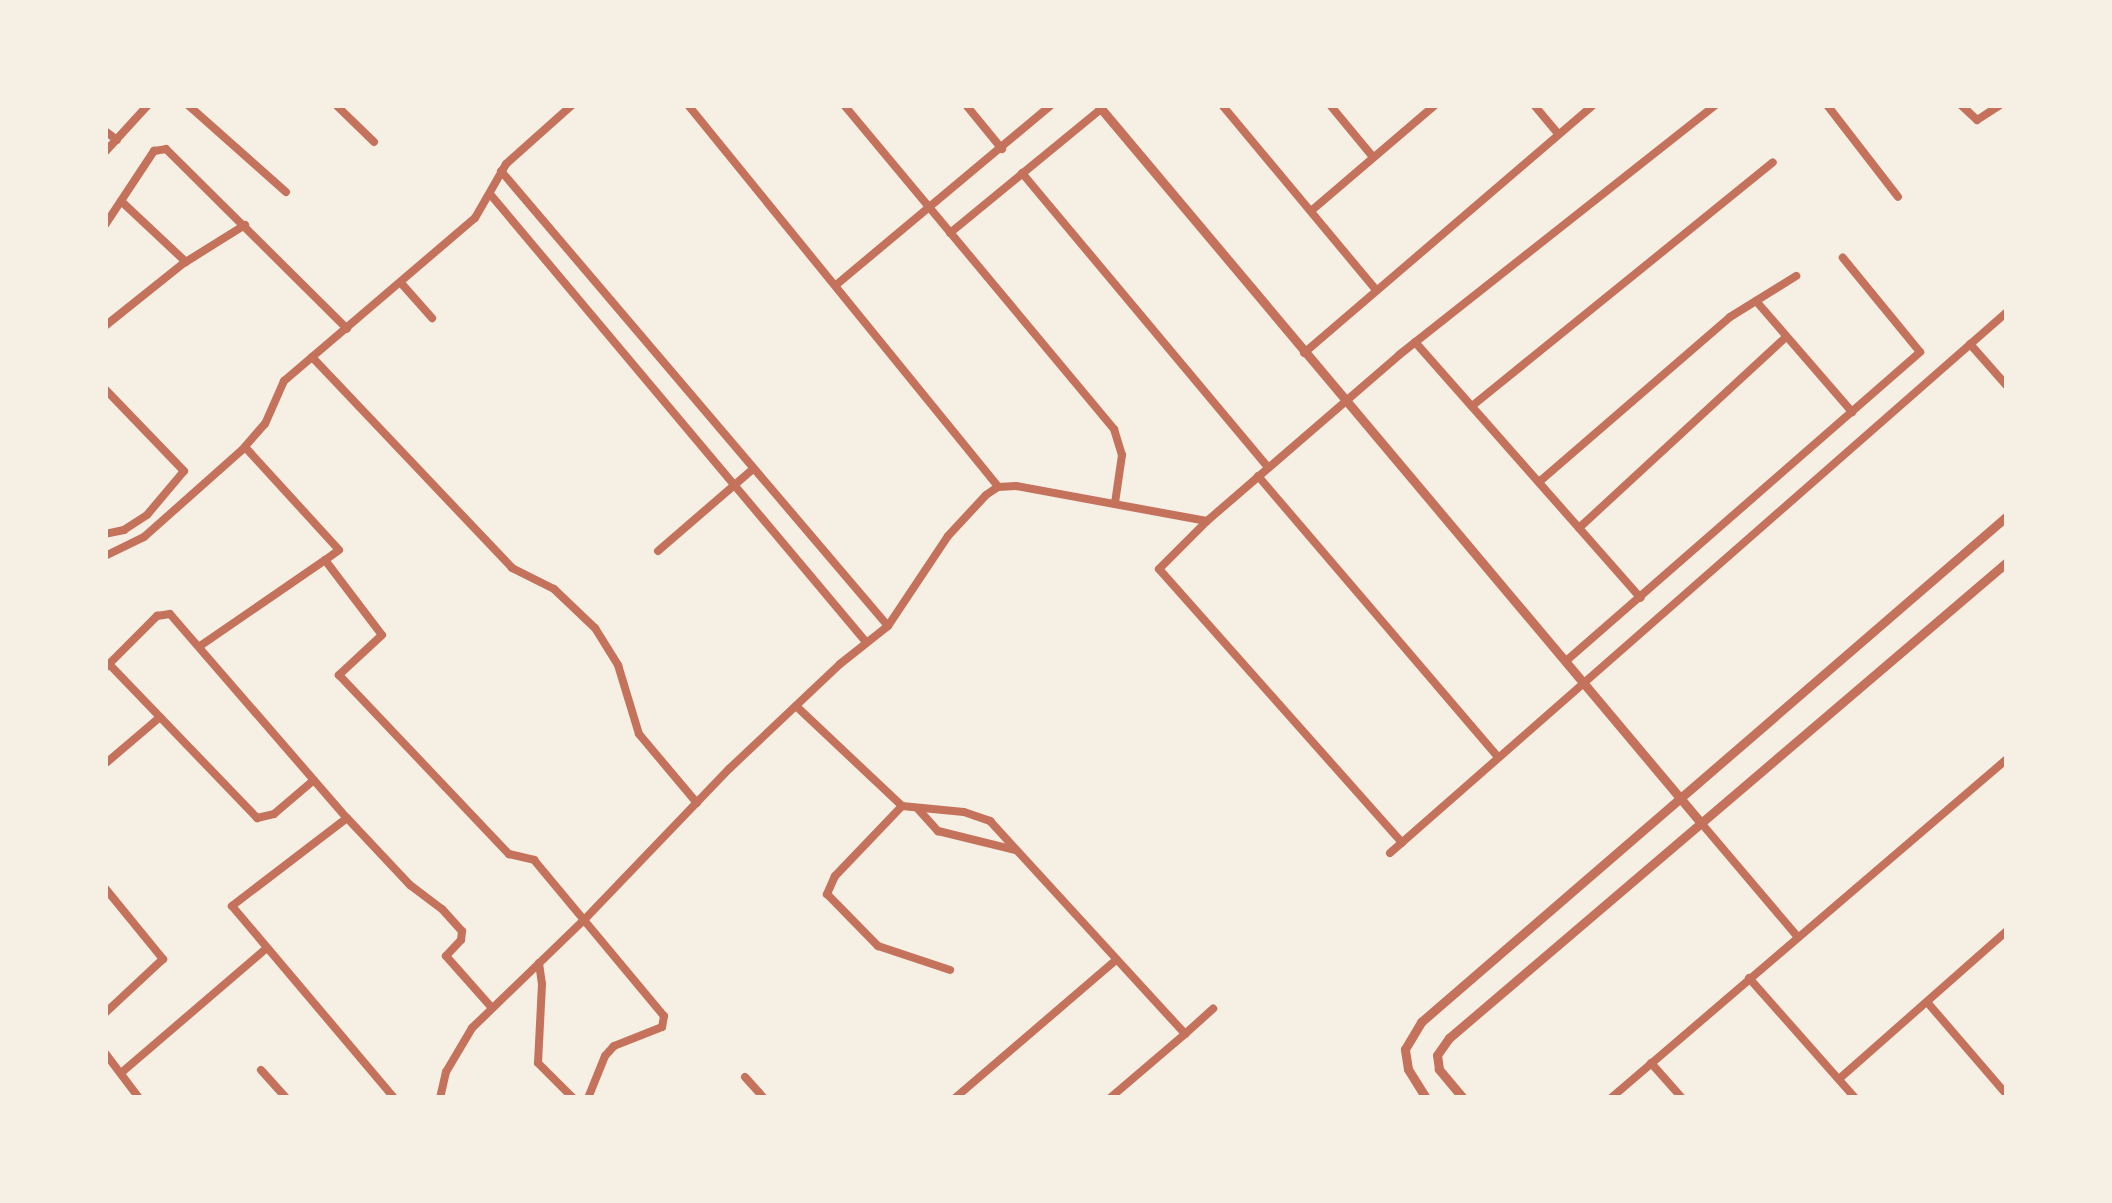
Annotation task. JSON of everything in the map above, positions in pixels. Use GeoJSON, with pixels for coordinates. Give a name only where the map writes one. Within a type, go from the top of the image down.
{"type":"FeatureCollection","features":[{"type":"Feature","properties":{"kind":"street"},"geometry":{"type":"LineString","coordinates":[[105,152],[148,105]]}},
{"type":"Feature","properties":{"kind":"street"},"geometry":{"type":"LineString","coordinates":[[188,105],[286,192]]}},
{"type":"Feature","properties":{"kind":"street"},"geometry":{"type":"LineString","coordinates":[[336,105],[374,142]]}},
{"type":"Feature","properties":{"kind":"street"},"geometry":{"type":"LineString","coordinates":[[105,556],[144,538],[246,447],[270,415],[277,390],[474,218],[502,171],[526,143],[572,105]]}},
{"type":"Feature","properties":{"kind":"street"},"geometry":{"type":"LineString","coordinates":[[688,105],[998,487],[1208,521]]}},
{"type":"Feature","properties":{"kind":"street"},"geometry":{"type":"LineString","coordinates":[[844,105],[1114,429],[1122,455],[1115,503]]}},
{"type":"Feature","properties":{"kind":"street"},"geometry":{"type":"LineString","coordinates":[[966,105],[1002,149]]}},
{"type":"Feature","properties":{"kind":"street"},"geometry":{"type":"LineString","coordinates":[[836,285],[1051,105]]}},
{"type":"Feature","properties":{"kind":"street"},"geometry":{"type":"LineString","coordinates":[[1222,105],[1376,290]]}},
{"type":"Feature","properties":{"kind":"street"},"geometry":{"type":"LineString","coordinates":[[1330,105],[1372,157]]}},
{"type":"Feature","properties":{"kind":"street"},"geometry":{"type":"LineString","coordinates":[[1311,211],[1435,105]]}},
{"type":"Feature","properties":{"kind":"street"},"geometry":{"type":"LineString","coordinates":[[1534,105],[1558,134]]}},
{"type":"Feature","properties":{"kind":"street"},"geometry":{"type":"LineString","coordinates":[[1304,353],[1593,105]]}},
{"type":"Feature","properties":{"kind":"street"},"geometry":{"type":"LineString","coordinates":[[1402,843],[1159,569],[1344,400],[1716,105]]}},
{"type":"Feature","properties":{"kind":"street"},"geometry":{"type":"LineString","coordinates":[[1827,105],[1898,197]]}},
{"type":"Feature","properties":{"kind":"street"},"geometry":{"type":"LineString","coordinates":[[1961,105],[1973,119],[1986,117],[2000,105]]}},
{"type":"Feature","properties":{"kind":"street"},"geometry":{"type":"LineString","coordinates":[[950,233],[1099,107],[1797,936]]}},
{"type":"Feature","properties":{"kind":"street"},"geometry":{"type":"LineString","coordinates":[[105,131],[117,140]]}},
{"type":"Feature","properties":{"kind":"street"},"geometry":{"type":"LineString","coordinates":[[105,225],[154,152],[166,149],[347,329]]}},
{"type":"Feature","properties":{"kind":"street"},"geometry":{"type":"LineString","coordinates":[[1472,406],[1773,162]]}},
{"type":"Feature","properties":{"kind":"street"},"geometry":{"type":"LineString","coordinates":[[502,171],[888,626]]}},
{"type":"Feature","properties":{"kind":"street"},"geometry":{"type":"LineString","coordinates":[[1022,173],[1268,467]]}},
{"type":"Feature","properties":{"kind":"street"},"geometry":{"type":"LineString","coordinates":[[490,194],[866,642]]}},
{"type":"Feature","properties":{"kind":"street"},"geometry":{"type":"LineString","coordinates":[[121,201],[186,262]]}},
{"type":"Feature","properties":{"kind":"street"},"geometry":{"type":"LineString","coordinates":[[105,326],[186,262],[245,224]]}},
{"type":"Feature","properties":{"kind":"street"},"geometry":{"type":"LineString","coordinates":[[1566,661],[1920,352],[1842,258]]}},
{"type":"Feature","properties":{"kind":"street"},"geometry":{"type":"LineString","coordinates":[[1539,482],[1730,318],[1796,276]]}},
{"type":"Feature","properties":{"kind":"street"},"geometry":{"type":"LineString","coordinates":[[401,283],[432,318]]}},
{"type":"Feature","properties":{"kind":"street"},"geometry":{"type":"LineString","coordinates":[[1756,301],[1852,412]]}},
{"type":"Feature","properties":{"kind":"street"},"geometry":{"type":"LineString","coordinates":[[1390,853],[2007,312]]}},
{"type":"Feature","properties":{"kind":"street"},"geometry":{"type":"LineString","coordinates":[[1579,528],[1786,338]]}},
{"type":"Feature","properties":{"kind":"street"},"geometry":{"type":"LineString","coordinates":[[1416,342],[1640,598]]}},
{"type":"Feature","properties":{"kind":"street"},"geometry":{"type":"LineString","coordinates":[[1970,344],[2007,386]]}},
{"type":"Feature","properties":{"kind":"street"},"geometry":{"type":"LineString","coordinates":[[312,357],[501,558],[528,579],[565,597],[594,628],[618,665],[640,734],[697,803]]}},
{"type":"Feature","properties":{"kind":"street"},"geometry":{"type":"LineString","coordinates":[[105,389],[184,471],[147,515],[124,530],[105,534]]}},
{"type":"Feature","properties":{"kind":"street"},"geometry":{"type":"LineString","coordinates":[[200,646],[339,550],[246,447]]}},
{"type":"Feature","properties":{"kind":"street"},"geometry":{"type":"LineString","coordinates":[[658,551],[752,470]]}},
{"type":"Feature","properties":{"kind":"street"},"geometry":{"type":"LineString","coordinates":[[1258,476],[1498,757]]}},
{"type":"Feature","properties":{"kind":"street"},"geometry":{"type":"LineString","coordinates":[[440,1098],[457,1048],[492,1008],[796,706],[888,626],[948,536],[998,487]]}},
{"type":"Feature","properties":{"kind":"street"},"geometry":{"type":"LineString","coordinates":[[1426,1098],[1408,1069],[1405,1049],[1422,1022],[2007,516]]}},
{"type":"Feature","properties":{"kind":"street"},"geometry":{"type":"LineString","coordinates":[[326,560],[382,635],[339,675],[509,854],[534,860],[646,990],[666,1020],[653,1031],[632,1035],[614,1046],[605,1056],[588,1098]]}},
{"type":"Feature","properties":{"kind":"street"},"geometry":{"type":"LineString","coordinates":[[1463,1098],[1439,1069],[1437,1055],[1449,1038],[2007,562]]}},
{"type":"Feature","properties":{"kind":"street"},"geometry":{"type":"LineString","coordinates":[[314,780],[274,814],[257,818],[107,666],[157,616],[170,614],[348,818],[410,885],[442,909],[462,931],[461,940],[446,956],[492,1008]]}},
{"type":"Feature","properties":{"kind":"street"},"geometry":{"type":"LineString","coordinates":[[796,706],[902,806],[979,816],[990,821],[1185,1034]]}},
{"type":"Feature","properties":{"kind":"street"},"geometry":{"type":"LineString","coordinates":[[106,763],[160,717]]}},
{"type":"Feature","properties":{"kind":"street"},"geometry":{"type":"LineString","coordinates":[[1612,1098],[2007,758]]}},
{"type":"Feature","properties":{"kind":"street"},"geometry":{"type":"LineString","coordinates":[[902,806],[835,876],[827,894],[878,946],[950,970]]}},
{"type":"Feature","properties":{"kind":"street"},"geometry":{"type":"LineString","coordinates":[[918,808],[938,831],[1018,850]]}},
{"type":"Feature","properties":{"kind":"street"},"geometry":{"type":"LineString","coordinates":[[348,818],[232,906],[394,1098]]}},
{"type":"Feature","properties":{"kind":"street"},"geometry":{"type":"LineString","coordinates":[[105,888],[164,959],[105,1013]]}},
{"type":"Feature","properties":{"kind":"street"},"geometry":{"type":"LineString","coordinates":[[1838,1079],[2006,935]]}},
{"type":"Feature","properties":{"kind":"street"},"geometry":{"type":"LineString","coordinates":[[121,1074],[267,948]]}},
{"type":"Feature","properties":{"kind":"street"},"geometry":{"type":"LineString","coordinates":[[954,1098],[1116,960]]}},
{"type":"Feature","properties":{"kind":"street"},"geometry":{"type":"LineString","coordinates":[[538,963],[542,984],[538,1062],[572,1098]]}},
{"type":"Feature","properties":{"kind":"street"},"geometry":{"type":"LineString","coordinates":[[1748,978],[1855,1098]]}},
{"type":"Feature","properties":{"kind":"street"},"geometry":{"type":"LineString","coordinates":[[1927,1002],[2007,1095]]}},
{"type":"Feature","properties":{"kind":"street"},"geometry":{"type":"LineString","coordinates":[[1110,1098],[1213,1009]]}},
{"type":"Feature","properties":{"kind":"street"},"geometry":{"type":"LineString","coordinates":[[105,1053],[140,1098]]}},
{"type":"Feature","properties":{"kind":"street"},"geometry":{"type":"LineString","coordinates":[[1651,1063],[1682,1098]]}},
{"type":"Feature","properties":{"kind":"street"},"geometry":{"type":"LineString","coordinates":[[261,1070],[286,1098]]}},
{"type":"Feature","properties":{"kind":"street"},"geometry":{"type":"LineString","coordinates":[[745,1078],[764,1098]]}}]}
